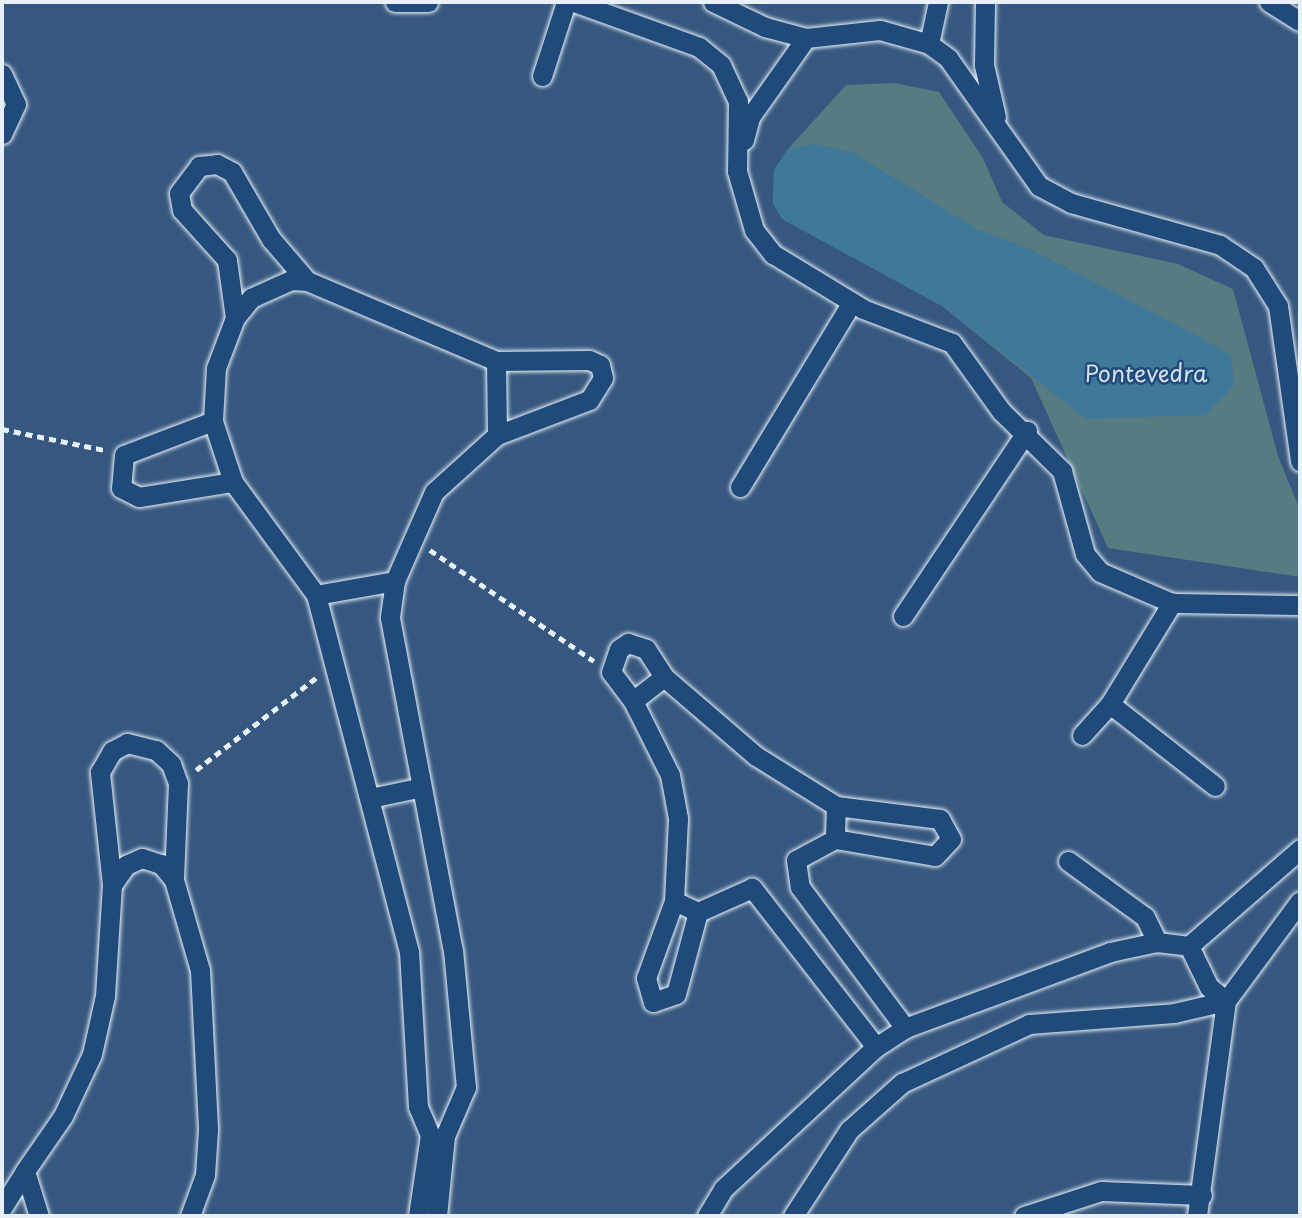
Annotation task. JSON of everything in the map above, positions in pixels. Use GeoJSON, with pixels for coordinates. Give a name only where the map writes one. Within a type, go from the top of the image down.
{"type":"FeatureCollection","features":[{"type":"Feature","properties":{"kind":"street"},"geometry":{"type":"LineString","coordinates":[[395,2],[428,2]]}},
{"type":"Feature","properties":{"kind":"street"},"geometry":{"type":"LineString","coordinates":[[542,76],[566,2]]}},
{"type":"Feature","properties":{"kind":"street"},"geometry":{"type":"LineString","coordinates":[[574,2],[699,47],[721,65],[737,101],[737,171],[754,230],[773,254],[852,302],[952,343],[1001,411],[1027,430],[1062,471],[1086,554],[1100,572],[1172,603],[1300,605]]}},
{"type":"Feature","properties":{"kind":"street"},"geometry":{"type":"LineString","coordinates":[[713,2],[765,27],[806,38],[880,30],[929,44],[997,122]]}},
{"type":"Feature","properties":{"kind":"street"},"geometry":{"type":"LineString","coordinates":[[929,44],[938,2]]}},
{"type":"Feature","properties":{"kind":"street"},"geometry":{"type":"LineString","coordinates":[[985,2],[984,65],[997,122],[1016,162],[1039,186],[1071,203],[1220,245],[1271,286],[1290,355],[1300,461]]}},
{"type":"Feature","properties":{"kind":"street"},"geometry":{"type":"LineString","coordinates":[[1269,2],[1300,20]]}},
{"type":"Feature","properties":{"kind":"street"},"geometry":{"type":"LineString","coordinates":[[737,171],[750,117],[806,38]]}},
{"type":"Feature","properties":{"kind":"street"},"geometry":{"type":"LineString","coordinates":[[2,74],[16,104],[2,134]]}},
{"type":"Feature","properties":{"kind":"street"},"geometry":{"type":"LineString","coordinates":[[235,318],[227,260],[182,210],[179,193],[199,166],[217,164],[232,172],[271,239],[307,281],[496,361],[589,360],[600,365],[603,378],[589,400],[497,435],[434,492],[395,581],[390,618],[418,788],[453,950],[466,1087],[445,1136],[438,1216]]}},
{"type":"Feature","properties":{"kind":"street"},"geometry":{"type":"LineString","coordinates":[[307,281],[271,286],[235,318],[216,368],[213,421],[233,482],[316,595],[410,952],[418,1107],[430,1135],[418,1216]]}},
{"type":"Feature","properties":{"kind":"street"},"geometry":{"type":"LineString","coordinates":[[740,487],[852,302]]}},
{"type":"Feature","properties":{"kind":"street"},"geometry":{"type":"LineString","coordinates":[[496,361],[497,435]]}},
{"type":"Feature","properties":{"kind":"street"},"geometry":{"type":"LineString","coordinates":[[213,421],[124,455],[121,488],[139,497],[233,482]]}},
{"type":"Feature","properties":{"kind":"street"},"geometry":{"type":"LineString","coordinates":[[903,616],[1027,430]]}},
{"type":"Feature","properties":{"kind":"street"},"geometry":{"type":"LineString","coordinates":[[316,595],[395,581]]}},
{"type":"Feature","properties":{"kind":"street"},"geometry":{"type":"LineString","coordinates":[[1082,735],[1110,705],[1172,603]]}},
{"type":"Feature","properties":{"kind":"street"},"geometry":{"type":"LineString","coordinates":[[698,912],[676,994],[653,1002],[646,978],[674,901],[678,818],[670,775],[633,701],[611,672],[619,649],[638,644],[664,677],[756,756],[836,806],[940,819],[951,839],[935,856],[835,839],[796,860],[800,887],[905,1028]]}},
{"type":"Feature","properties":{"kind":"street"},"geometry":{"type":"LineString","coordinates":[[633,701],[664,677]]}},
{"type":"Feature","properties":{"kind":"street"},"geometry":{"type":"LineString","coordinates":[[1110,705],[1215,786]]}},
{"type":"Feature","properties":{"kind":"street"},"geometry":{"type":"LineString","coordinates":[[2,1208],[63,1116],[92,1054],[105,996],[112,885],[100,772],[112,751],[145,743],[171,764],[178,783],[174,880],[200,970],[207,1051],[205,1175],[190,1216]]}},
{"type":"Feature","properties":{"kind":"street"},"geometry":{"type":"LineString","coordinates":[[370,799],[418,788]]}},
{"type":"Feature","properties":{"kind":"street"},"geometry":{"type":"LineString","coordinates":[[835,839],[836,806]]}},
{"type":"Feature","properties":{"kind":"street"},"geometry":{"type":"LineString","coordinates":[[708,1216],[723,1189],[876,1047],[905,1028],[1110,952],[1157,942],[1189,946],[1300,849]]}},
{"type":"Feature","properties":{"kind":"street"},"geometry":{"type":"LineString","coordinates":[[112,885],[126,865],[142,858],[161,863],[174,880]]}},
{"type":"Feature","properties":{"kind":"street"},"geometry":{"type":"LineString","coordinates":[[1069,861],[1145,917],[1157,942]]}},
{"type":"Feature","properties":{"kind":"street"},"geometry":{"type":"LineString","coordinates":[[674,901],[698,912],[752,888],[876,1047]]}},
{"type":"Feature","properties":{"kind":"street"},"geometry":{"type":"LineString","coordinates":[[1197,1216],[1202,1195],[1226,1001],[1300,901]]}},
{"type":"Feature","properties":{"kind":"street"},"geometry":{"type":"LineString","coordinates":[[1189,946],[1209,987],[1226,1001]]}},
{"type":"Feature","properties":{"kind":"street"},"geometry":{"type":"LineString","coordinates":[[793,1216],[849,1130],[902,1083],[967,1048],[1029,1024],[1174,1013],[1226,1001]]}},
{"type":"Feature","properties":{"kind":"street"},"geometry":{"type":"LineString","coordinates":[[25,1171],[39,1216]]}},
{"type":"Feature","properties":{"kind":"street"},"geometry":{"type":"LineString","coordinates":[[1024,1216],[1101,1191],[1202,1195]]}},
{"type":"Feature","properties":{"kind":"path"},"geometry":{"type":"LineString","coordinates":[[2,429],[124,455]]}},
{"type":"Feature","properties":{"kind":"path"},"geometry":{"type":"LineString","coordinates":[[412,538],[611,672]]}},
{"type":"Feature","properties":{"kind":"path"},"geometry":{"type":"LineString","coordinates":[[178,783],[334,664]]}},
{"type":"Feature","properties":{"kind":"green space","name":"Pontevedra"},"geometry":{"type":"Polygon","coordinates":[[[895,83],[939,92],[983,158],[1002,202],[1044,235],[1178,264],[1233,289],[1278,456],[1300,510],[1300,577],[1108,548],[1031,378],[942,306],[782,219],[773,203],[774,170],[788,149],[846,85],[895,83]]]}},
{"type":"Feature","properties":{"kind":"water"},"geometry":{"type":"Polygon","coordinates":[[[815,144],[852,152],[977,229],[1034,251],[1204,339],[1231,356],[1234,386],[1205,415],[1086,419],[942,306],[782,219],[773,203],[774,170],[788,149],[815,144]]]}}]}
